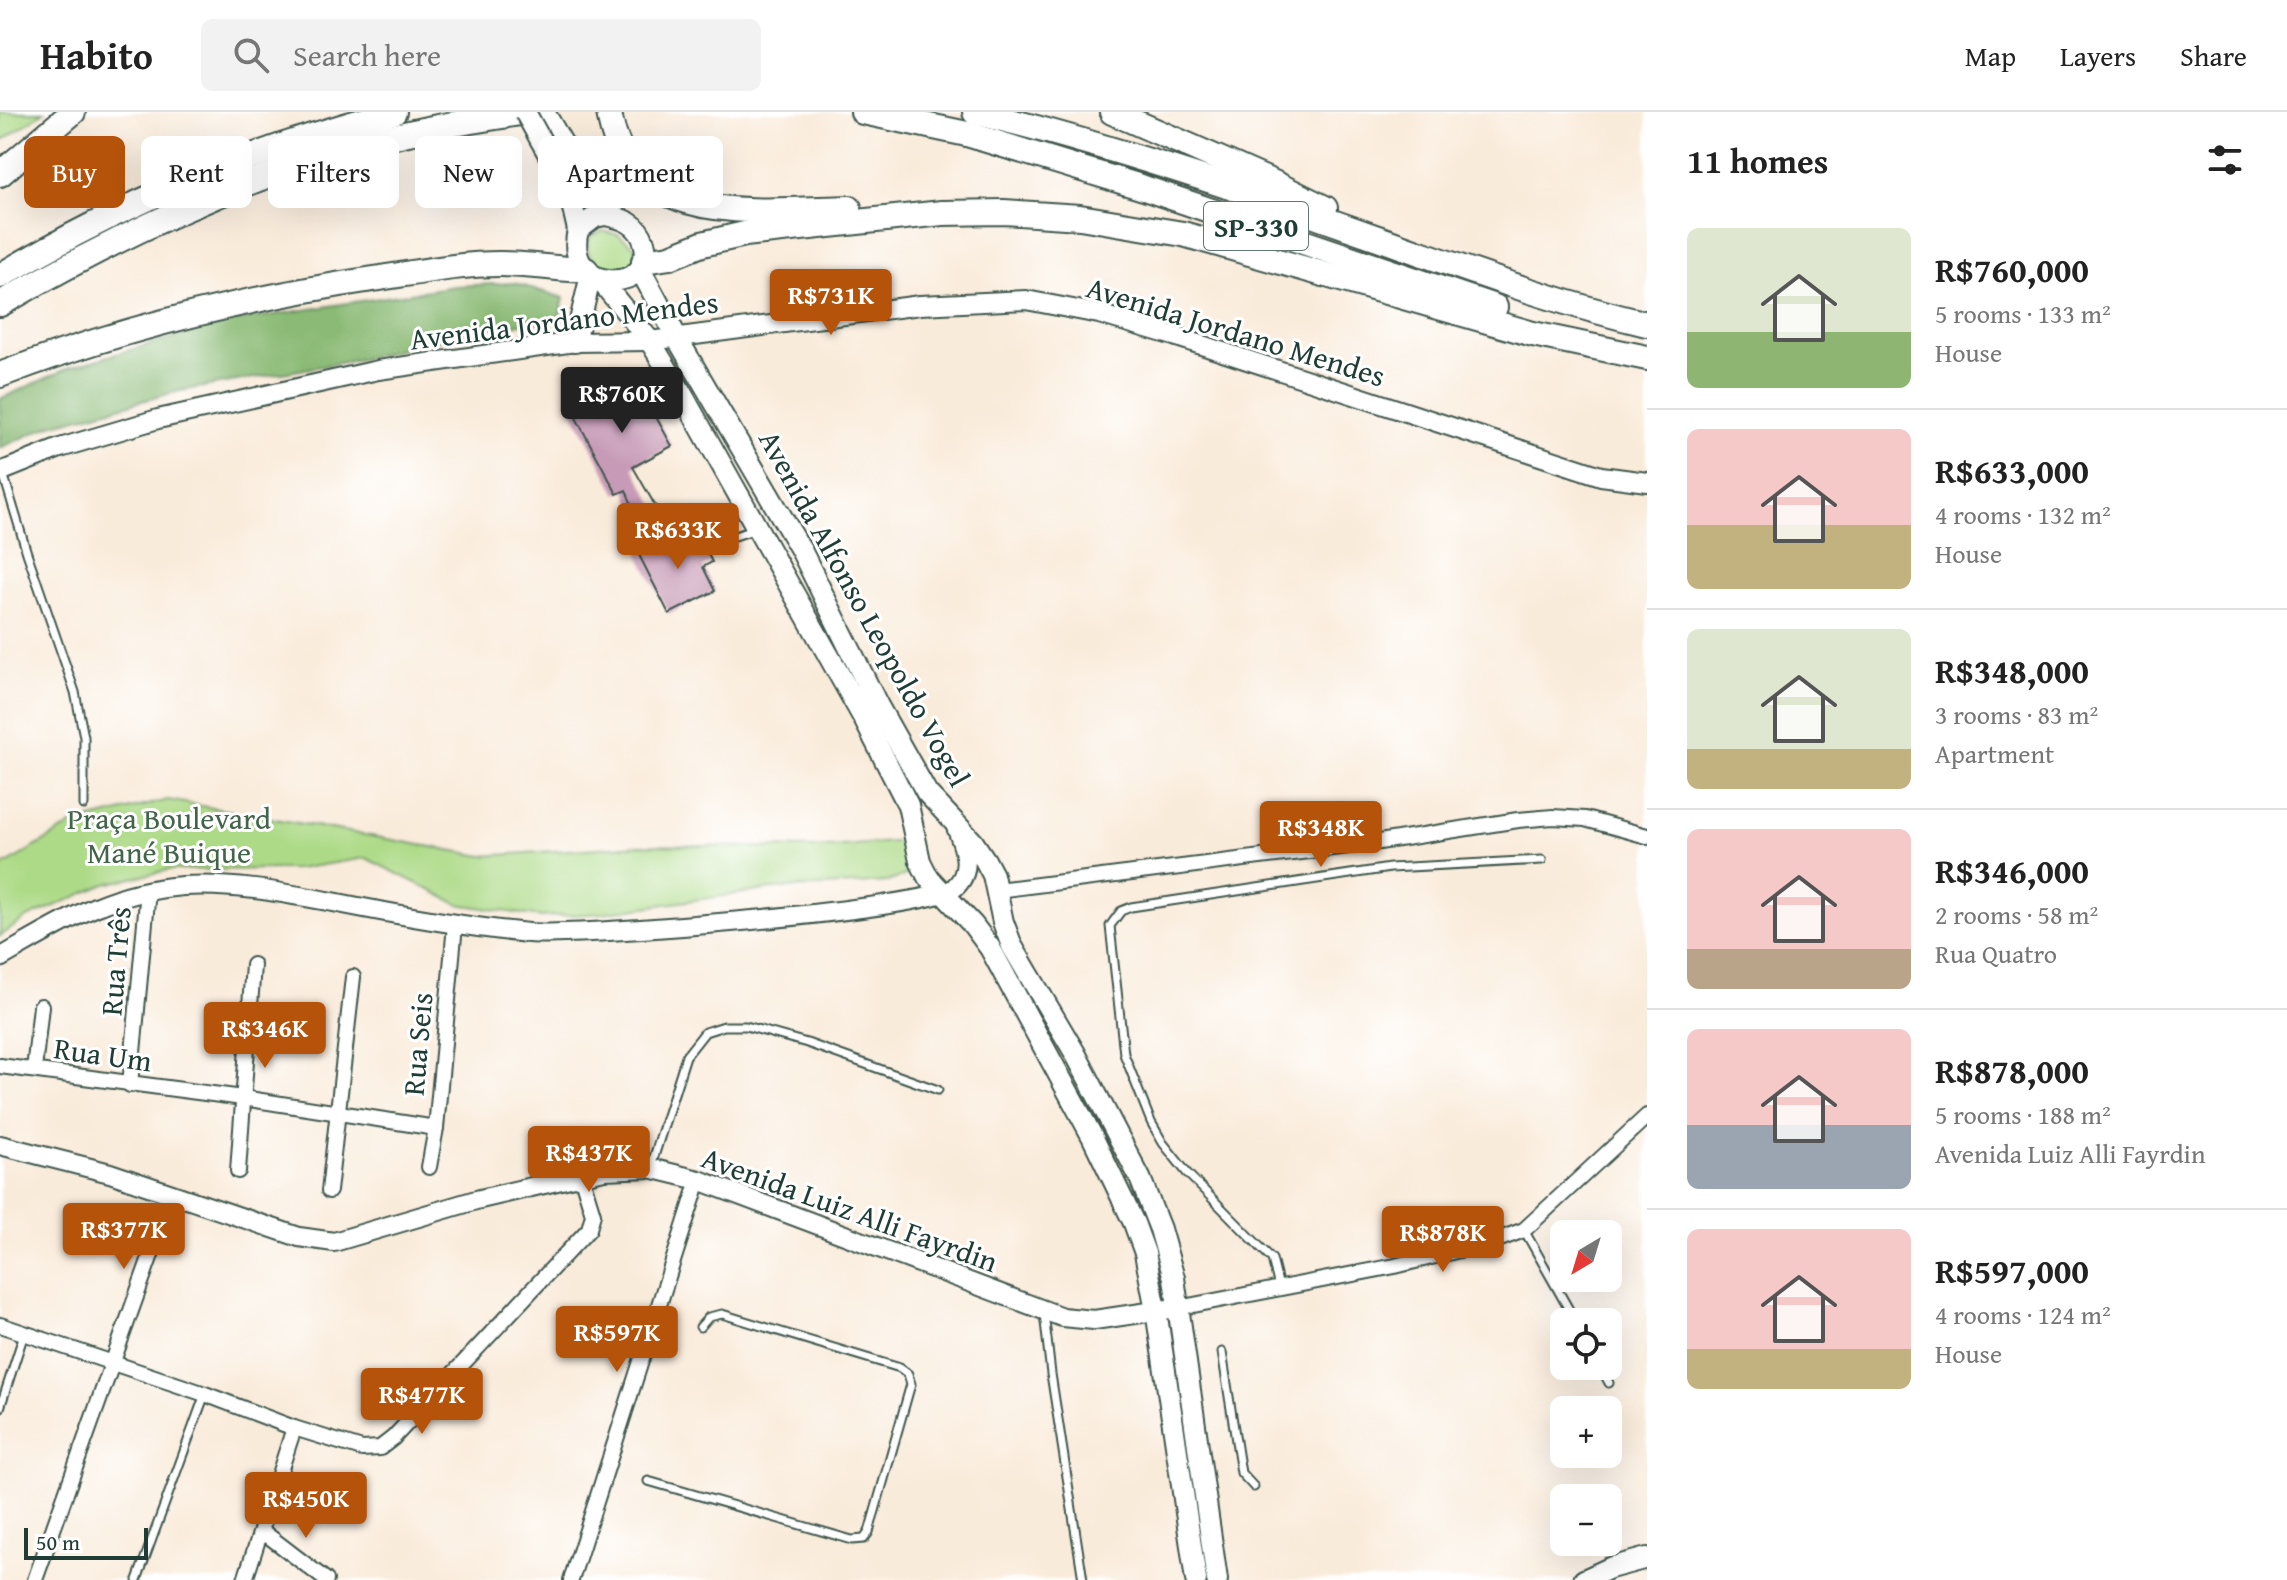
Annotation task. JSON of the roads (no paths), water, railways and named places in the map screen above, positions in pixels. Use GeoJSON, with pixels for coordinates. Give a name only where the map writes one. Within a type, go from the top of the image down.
{"type":"FeatureCollection","features":[{"type":"Feature","properties":{"kind":"highway"},"geometry":{"type":"LineString","coordinates":[[0,174],[73,112]]}},
{"type":"Feature","properties":{"kind":"highway"},"geometry":{"type":"LineString","coordinates":[[0,276],[74,234],[189,179],[262,151],[394,112]]}},
{"type":"Feature","properties":{"kind":"highway"},"geometry":{"type":"LineString","coordinates":[[0,304],[153,222],[296,165],[444,125],[526,112]]}},
{"type":"Feature","properties":{"kind":"highway"},"geometry":{"type":"LineString","coordinates":[[609,112],[619,148],[629,164],[647,181],[689,204],[722,210],[896,207],[942,213]]}},
{"type":"Feature","properties":{"kind":"highway","name":"SP-330"},"geometry":{"type":"LineString","coordinates":[[863,112],[982,138],[1144,188],[1544,323],[1647,349]]}},
{"type":"Feature","properties":{"kind":"highway","name":"SP-330"},"geometry":{"type":"LineString","coordinates":[[975,112],[1141,160],[1578,308],[1647,324]]}},
{"type":"Feature","properties":{"kind":"highway"},"geometry":{"type":"LineString","coordinates":[[1112,112],[1274,183],[1336,213],[1375,237]]}},
{"type":"Feature","properties":{"kind":"highway"},"geometry":{"type":"LineString","coordinates":[[642,265],[702,244],[745,234],[942,213],[1004,212],[1080,217],[1183,234],[1533,334],[1647,358]]}},
{"type":"Feature","properties":{"kind":"highway"},"geometry":{"type":"LineString","coordinates":[[0,375],[89,345],[225,306],[276,295],[467,266],[499,264],[592,275]]}},
{"type":"Feature","properties":{"kind":"main road"},"geometry":{"type":"LineString","coordinates":[[526,112],[542,136]]}},
{"type":"Feature","properties":{"kind":"main road"},"geometry":{"type":"LineString","coordinates":[[544,112],[555,136]]}},
{"type":"Feature","properties":{"kind":"main road"},"geometry":{"type":"LineString","coordinates":[[578,208],[576,251],[592,275],[615,282],[629,278],[642,265],[645,246],[640,232],[604,208]]}},
{"type":"Feature","properties":{"kind":"main road"},"geometry":{"type":"LineString","coordinates":[[578,230],[595,217],[615,217]]}},
{"type":"Feature","properties":{"kind":"main road","name":"Avenida Alfonso Leopoldo Vogel"},"geometry":{"type":"LineString","coordinates":[[642,265],[677,338],[801,550],[878,706],[927,793],[973,842],[985,860],[997,890],[1003,922],[1012,946],[1075,1053],[1140,1178],[1160,1229],[1174,1278],[1217,1580]]}},
{"type":"Feature","properties":{"kind":"main road"},"geometry":{"type":"LineString","coordinates":[[575,342],[592,275]]}},
{"type":"Feature","properties":{"kind":"main road","name":"Avenida Alfonso Leopoldo Vogel"},"geometry":{"type":"LineString","coordinates":[[592,275],[650,341],[758,529],[863,717],[908,805],[923,869],[990,948],[1092,1136],[1134,1223],[1145,1253],[1156,1310],[1196,1580]]}},
{"type":"Feature","properties":{"kind":"main road"},"geometry":{"type":"LineString","coordinates":[[1584,1580],[1610,1568],[1647,1558]]}},
{"type":"Feature","properties":{"kind":"street","name":"Avenida Jordano Mendes"},"geometry":{"type":"LineString","coordinates":[[1,471],[60,448],[158,419],[378,370],[575,342],[650,341],[920,305],[1026,300],[1099,314],[1174,336],[1601,476],[1647,482]]}},
{"type":"Feature","properties":{"kind":"street"},"geometry":{"type":"LineString","coordinates":[[997,890],[1373,843],[1530,819],[1585,819],[1647,836]]}},
{"type":"Feature","properties":{"kind":"street"},"geometry":{"type":"LineString","coordinates":[[0,958],[118,896],[186,886],[257,890],[455,925],[534,934],[794,916],[943,894],[952,890],[962,879],[966,863],[966,854],[955,824]]}},
{"type":"Feature","properties":{"kind":"street","name":"Rua Três"},"geometry":{"type":"LineString","coordinates":[[130,1085],[148,890]]}},
{"type":"Feature","properties":{"kind":"street","name":"Rua Seis"},"geometry":{"type":"LineString","coordinates":[[429,1167],[436,1128],[455,925]]}},
{"type":"Feature","properties":{"kind":"street"},"geometry":{"type":"LineString","coordinates":[[238,1171],[253,965]]}},
{"type":"Feature","properties":{"kind":"street"},"geometry":{"type":"LineString","coordinates":[[329,1191],[353,977]]}},
{"type":"Feature","properties":{"kind":"street"},"geometry":{"type":"LineString","coordinates":[[34,1070],[41,1006]]}},
{"type":"Feature","properties":{"kind":"street","name":"Rua Um"},"geometry":{"type":"LineString","coordinates":[[0,1066],[243,1098],[436,1128]]}},
{"type":"Feature","properties":{"kind":"street","name":"Avenida Luiz Alli Fayrdin"},"geometry":{"type":"LineString","coordinates":[[0,1145],[110,1173],[299,1237],[334,1242],[476,1200],[581,1175],[604,1170],[650,1168],[699,1180],[1044,1311],[1062,1317],[1094,1320],[1178,1308],[1395,1266],[1492,1242],[1524,1230],[1647,1116]]}},
{"type":"Feature","properties":{"kind":"street"},"geometry":{"type":"LineString","coordinates":[[0,1325],[205,1394],[294,1428],[362,1449],[380,1448],[393,1438],[589,1229],[593,1214],[581,1175]]}},
{"type":"Feature","properties":{"kind":"street"},"geometry":{"type":"LineString","coordinates":[[571,1580],[699,1180]]}},
{"type":"Feature","properties":{"kind":"street"},"geometry":{"type":"LineString","coordinates":[[35,1580],[173,1193]]}},
{"type":"Feature","properties":{"kind":"street"},"geometry":{"type":"LineString","coordinates":[[245,1580],[294,1428]]}},
{"type":"Feature","properties":{"kind":"street"},"geometry":{"type":"LineString","coordinates":[[262,1531],[326,1580]]}},
{"type":"Feature","properties":{"kind":"lane"},"geometry":{"type":"LineString","coordinates":[[1,471],[75,692],[84,737],[84,805]]}},
{"type":"Feature","properties":{"kind":"lane"},"geometry":{"type":"LineString","coordinates":[[717,542],[758,529]]}},
{"type":"Feature","properties":{"kind":"lane"},"geometry":{"type":"LineString","coordinates":[[1279,1288],[1272,1259],[1187,1173],[1151,1122],[1124,1054],[1110,926],[1121,911],[1131,907],[1282,883],[1390,868],[1542,860]]}},
{"type":"Feature","properties":{"kind":"lane"},"geometry":{"type":"LineString","coordinates":[[650,1168],[686,1056],[705,1032],[724,1026],[746,1026],[807,1043],[938,1090]]}},
{"type":"Feature","properties":{"kind":"lane"},"geometry":{"type":"LineString","coordinates":[[1524,1230],[1568,1308]]}},
{"type":"Feature","properties":{"kind":"lane"},"geometry":{"type":"LineString","coordinates":[[1044,1311],[1083,1580]]}},
{"type":"Feature","properties":{"kind":"lane"},"geometry":{"type":"LineString","coordinates":[[648,1481],[852,1540],[864,1539],[869,1532],[911,1384],[908,1374],[900,1368],[722,1314],[709,1317],[700,1327]]}},
{"type":"Feature","properties":{"kind":"lane"},"geometry":{"type":"LineString","coordinates":[[0,1408],[24,1334]]}},
{"type":"Feature","properties":{"kind":"lane"},"geometry":{"type":"LineString","coordinates":[[1222,1352],[1241,1473],[1254,1487]]}},
{"type":"Feature","properties":{"kind":"lane"},"geometry":{"type":"LineString","coordinates":[[137,1580],[205,1394]]}},
{"type":"Feature","properties":{"kind":"park label","name":"Praça Boulevard Mané Buique"},"geometry":{"type":"Point","coordinates":[169,835]}}]}
